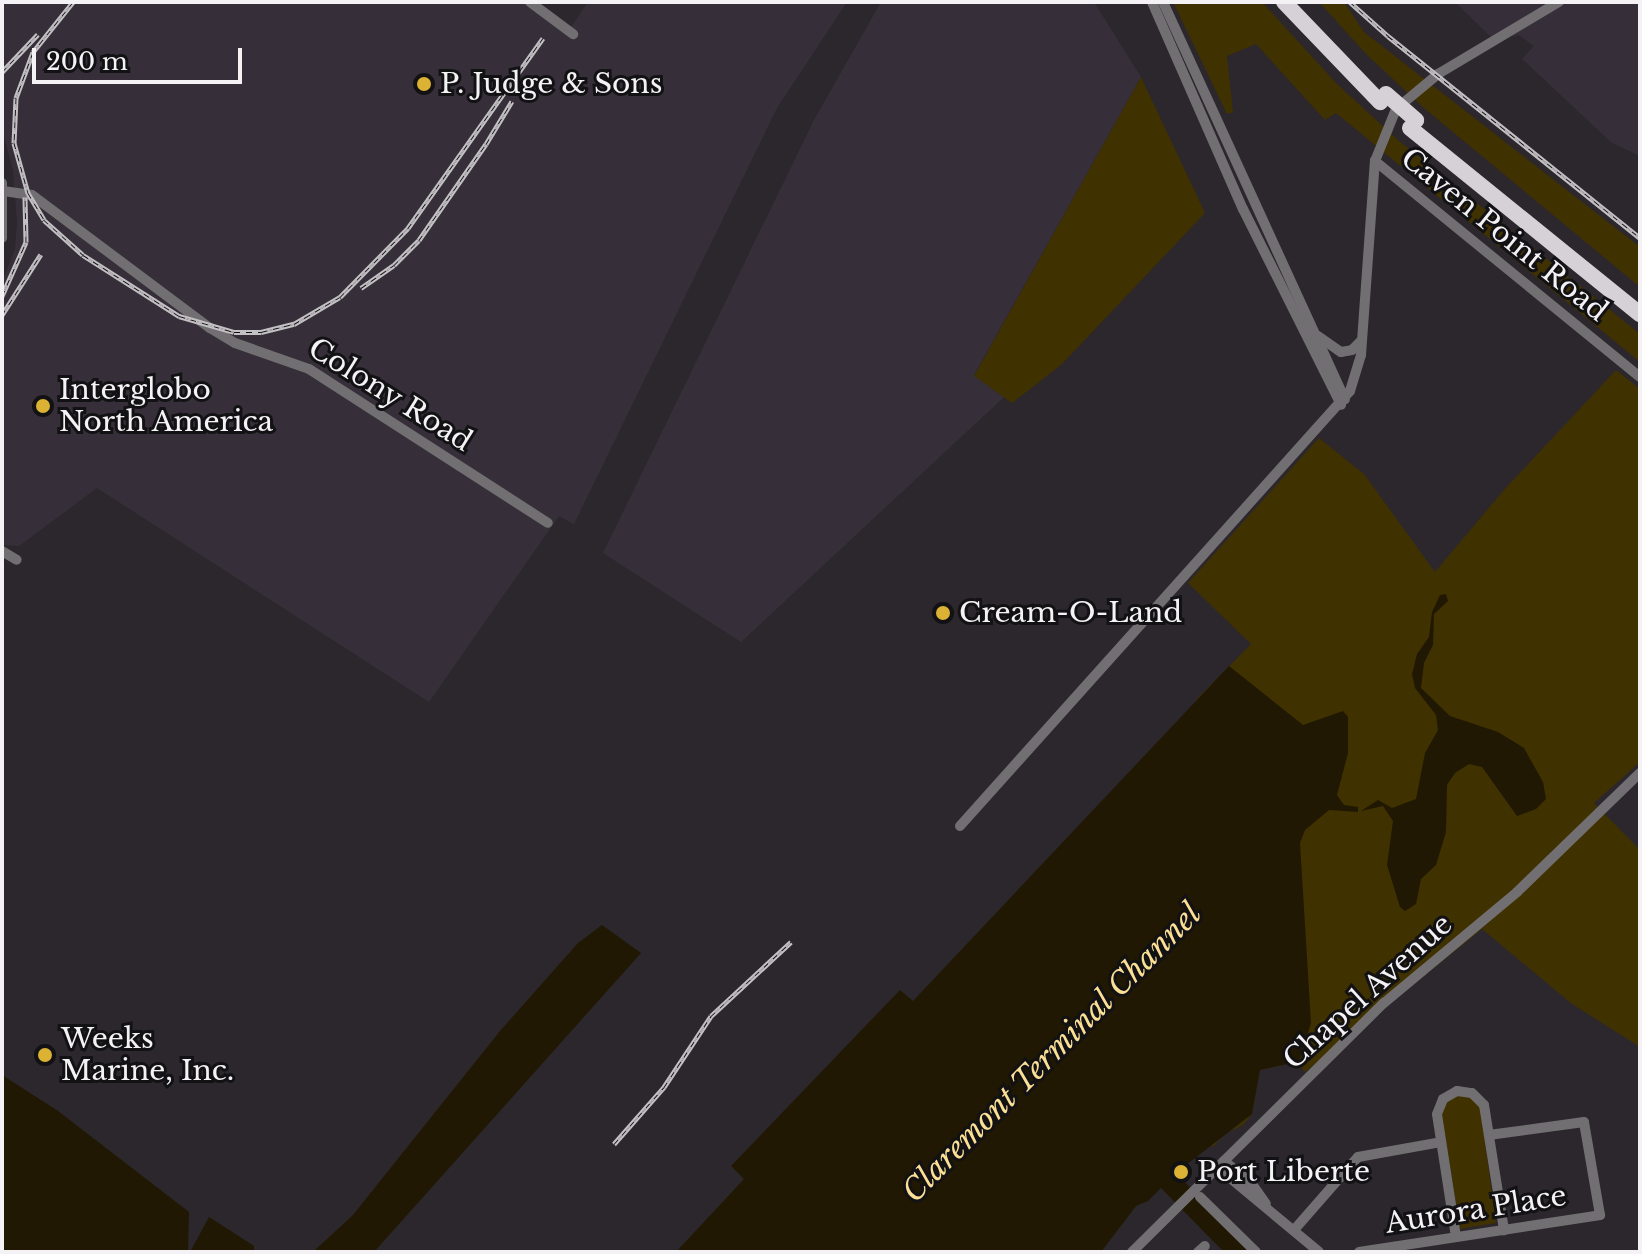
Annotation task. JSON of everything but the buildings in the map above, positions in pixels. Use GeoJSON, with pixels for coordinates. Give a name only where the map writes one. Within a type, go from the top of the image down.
{"type":"FeatureCollection","features":[{"type":"Feature","properties":{"kind":"highway"},"geometry":{"type":"LineString","coordinates":[[1284,2],[1383,98],[1640,314]]}},
{"type":"Feature","properties":{"kind":"highway"},"geometry":{"type":"LineString","coordinates":[[1296,2],[1383,98]]}},
{"type":"Feature","properties":{"kind":"highway"},"geometry":{"type":"LineString","coordinates":[[1413,124],[1640,301]]}},
{"type":"Feature","properties":{"kind":"street"},"geometry":{"type":"LineString","coordinates":[[530,2],[573,34]]}},
{"type":"Feature","properties":{"kind":"street"},"geometry":{"type":"LineString","coordinates":[[1152,2],[1243,209],[1343,402]]}},
{"type":"Feature","properties":{"kind":"street"},"geometry":{"type":"LineString","coordinates":[[1163,2],[1316,334],[1343,402]]}},
{"type":"Feature","properties":{"kind":"street"},"geometry":{"type":"LineString","coordinates":[[960,826],[1343,402],[1356,379],[1362,340],[1375,161],[1396,109],[1413,92],[1497,36],[1559,2]]}},
{"type":"Feature","properties":{"kind":"street","name":"Caven Point Road"},"geometry":{"type":"LineString","coordinates":[[1375,161],[1640,377]]}},
{"type":"Feature","properties":{"kind":"street"},"geometry":{"type":"LineString","coordinates":[[2,238],[3,187]]}},
{"type":"Feature","properties":{"kind":"street","name":"Colony Road"},"geometry":{"type":"LineString","coordinates":[[3,187],[33,196],[210,328],[235,343],[309,369],[548,523]]}},
{"type":"Feature","properties":{"kind":"street"},"geometry":{"type":"LineString","coordinates":[[1316,334],[1341,352],[1352,350],[1362,340]]}},
{"type":"Feature","properties":{"kind":"street"},"geometry":{"type":"LineString","coordinates":[[2,551],[17,560]]}},
{"type":"Feature","properties":{"kind":"street","name":"Chapel Avenue"},"geometry":{"type":"LineString","coordinates":[[1132,1252],[1197,1194],[1221,1164],[1384,1003],[1517,892],[1640,773]]}},
{"type":"Feature","properties":{"kind":"street"},"geometry":{"type":"LineString","coordinates":[[1456,1237],[1438,1108],[1446,1097],[1457,1091],[1472,1093],[1482,1102],[1504,1230]]}},
{"type":"Feature","properties":{"kind":"street","name":"Aurora Place"},"geometry":{"type":"LineString","coordinates":[[1359,1252],[1409,1248],[1456,1237],[1600,1215],[1584,1122],[1489,1135]]}},
{"type":"Feature","properties":{"kind":"street"},"geometry":{"type":"LineString","coordinates":[[1294,1230],[1358,1157],[1441,1142]]}},
{"type":"Feature","properties":{"kind":"street"},"geometry":{"type":"LineString","coordinates":[[1221,1164],[1319,1252]]}},
{"type":"Feature","properties":{"kind":"street"},"geometry":{"type":"LineString","coordinates":[[1197,1194],[1256,1252]]}},
{"type":"Feature","properties":{"kind":"shaded area"},"geometry":{"type":"Polygon","coordinates":[[[2,2],[530,2],[569,30],[588,2],[847,2],[777,108],[574,524],[559,516],[429,702],[97,488],[19,546],[2,545],[2,282],[15,249],[17,222],[13,170],[2,129],[2,2]]]}},
{"type":"Feature","properties":{"kind":"shaded area"},"geometry":{"type":"Polygon","coordinates":[[[881,2],[1094,2],[1141,77],[974,375],[1004,397],[741,642],[603,553],[814,120],[881,2]]]}},
{"type":"Feature","properties":{"kind":"shaded area"},"geometry":{"type":"Polygon","coordinates":[[[1173,2],[1262,2],[1337,84],[1398,140],[1640,334],[1640,362],[1336,113],[1325,120],[1256,44],[1227,56],[1233,112],[1227,114],[1173,2]]]}},
{"type":"Feature","properties":{"kind":"shaded area"},"geometry":{"type":"Polygon","coordinates":[[[1319,2],[1344,2],[1364,32],[1640,247],[1640,287],[1425,109],[1367,55],[1319,2]]]}},
{"type":"Feature","properties":{"kind":"shaded area"},"geometry":{"type":"Polygon","coordinates":[[[1455,2],[1640,2],[1640,156],[1612,143],[1522,59],[1534,46],[1519,35],[1494,40],[1455,2]]]}},
{"type":"Feature","properties":{"kind":"shaded area"},"geometry":{"type":"Polygon","coordinates":[[[1141,77],[1205,213],[1061,365],[1012,403],[974,376],[1141,77]]]}},
{"type":"Feature","properties":{"kind":"shaded area"},"geometry":{"type":"Polygon","coordinates":[[[1616,370],[1640,389],[1640,762],[1594,803],[1640,850],[1640,1047],[1572,1004],[1482,929],[1305,1072],[1297,1062],[1260,1070],[1252,1114],[1243,1125],[1224,1134],[1212,1148],[1196,700],[1251,644],[1188,583],[1319,438],[1364,474],[1435,572],[1503,491],[1616,370]]]}},
{"type":"Feature","properties":{"kind":"shaded area"},"geometry":{"type":"Polygon","coordinates":[[[1454,1095],[1472,1098],[1480,1107],[1496,1223],[1460,1229],[1442,1115],[1446,1101],[1454,1095]]]}},
{"type":"Feature","properties":{"kind":"water"},"geometry":{"type":"Polygon","coordinates":[[[1446,594],[1448,601],[1434,614],[1433,645],[1424,663],[1421,688],[1450,716],[1498,732],[1524,748],[1543,782],[1546,799],[1536,809],[1517,816],[1482,767],[1469,764],[1455,773],[1447,785],[1446,832],[1436,865],[1421,879],[1416,904],[1405,911],[1400,907],[1387,865],[1393,821],[1383,806],[1361,811],[1378,800],[1392,808],[1416,799],[1425,753],[1438,730],[1436,715],[1415,688],[1412,674],[1417,654],[1429,637],[1432,612],[1440,595],[1446,594]]]}},
{"type":"Feature","properties":{"kind":"water","name":"Claremont Terminal Channel"},"geometry":{"type":"Polygon","coordinates":[[[1229,666],[1303,725],[1343,711],[1348,717],[1348,753],[1337,795],[1344,805],[1358,807],[1358,812],[1329,810],[1305,830],[1300,843],[1311,1023],[1301,1057],[1297,1062],[1260,1070],[1252,1114],[1186,1165],[1179,1176],[1253,1252],[1224,1252],[1161,1188],[1148,1201],[1136,1206],[1101,1252],[676,1252],[744,1179],[731,1166],[900,990],[913,1001],[1229,666]]]}},
{"type":"Feature","properties":{"kind":"water"},"geometry":{"type":"Polygon","coordinates":[[[602,925],[641,953],[374,1252],[313,1252],[353,1215],[500,1031],[578,943],[602,925]]]}},
{"type":"Feature","properties":{"kind":"water"},"geometry":{"type":"Polygon","coordinates":[[[2,1075],[58,1111],[189,1212],[188,1252],[2,1252],[2,1075]]]}},
{"type":"Feature","properties":{"kind":"water"},"geometry":{"type":"Polygon","coordinates":[[[209,1217],[254,1246],[254,1252],[190,1252],[209,1217]]]}},
{"type":"Feature","properties":{"kind":"railway"},"geometry":{"type":"LineString","coordinates":[[73,2],[33,52],[16,98],[14,143],[28,193],[44,220],[83,255],[179,316],[234,332],[261,332],[294,324],[340,297],[408,228],[543,38]]}},
{"type":"Feature","properties":{"kind":"railway"},"geometry":{"type":"LineString","coordinates":[[1350,2],[1640,238]]}},
{"type":"Feature","properties":{"kind":"railway"},"geometry":{"type":"LineString","coordinates":[[2,72],[38,34]]}},
{"type":"Feature","properties":{"kind":"railway"},"geometry":{"type":"LineString","coordinates":[[361,288],[394,265],[419,240],[512,101]]}},
{"type":"Feature","properties":{"kind":"railway"},"geometry":{"type":"LineString","coordinates":[[2,296],[26,242],[25,197]]}},
{"type":"Feature","properties":{"kind":"railway"},"geometry":{"type":"LineString","coordinates":[[2,315],[41,254]]}},
{"type":"Feature","properties":{"kind":"railway"},"geometry":{"type":"LineString","coordinates":[[614,1144],[664,1087],[711,1016],[791,942]]}},
{"type":"Feature","properties":{"kind":"place","name":"P. Judge & Sons"},"geometry":{"type":"Point","coordinates":[424,84]}},
{"type":"Feature","properties":{"kind":"place","name":"Interglobo North America"},"geometry":{"type":"Point","coordinates":[43,406]}},
{"type":"Feature","properties":{"kind":"place","name":"Cream-O-Land"},"geometry":{"type":"Point","coordinates":[943,613]}},
{"type":"Feature","properties":{"kind":"place","name":"Weeks Marine, Inc."},"geometry":{"type":"Point","coordinates":[45,1055]}},
{"type":"Feature","properties":{"kind":"place","name":"Port Liberte"},"geometry":{"type":"Point","coordinates":[1181,1172]}}]}
